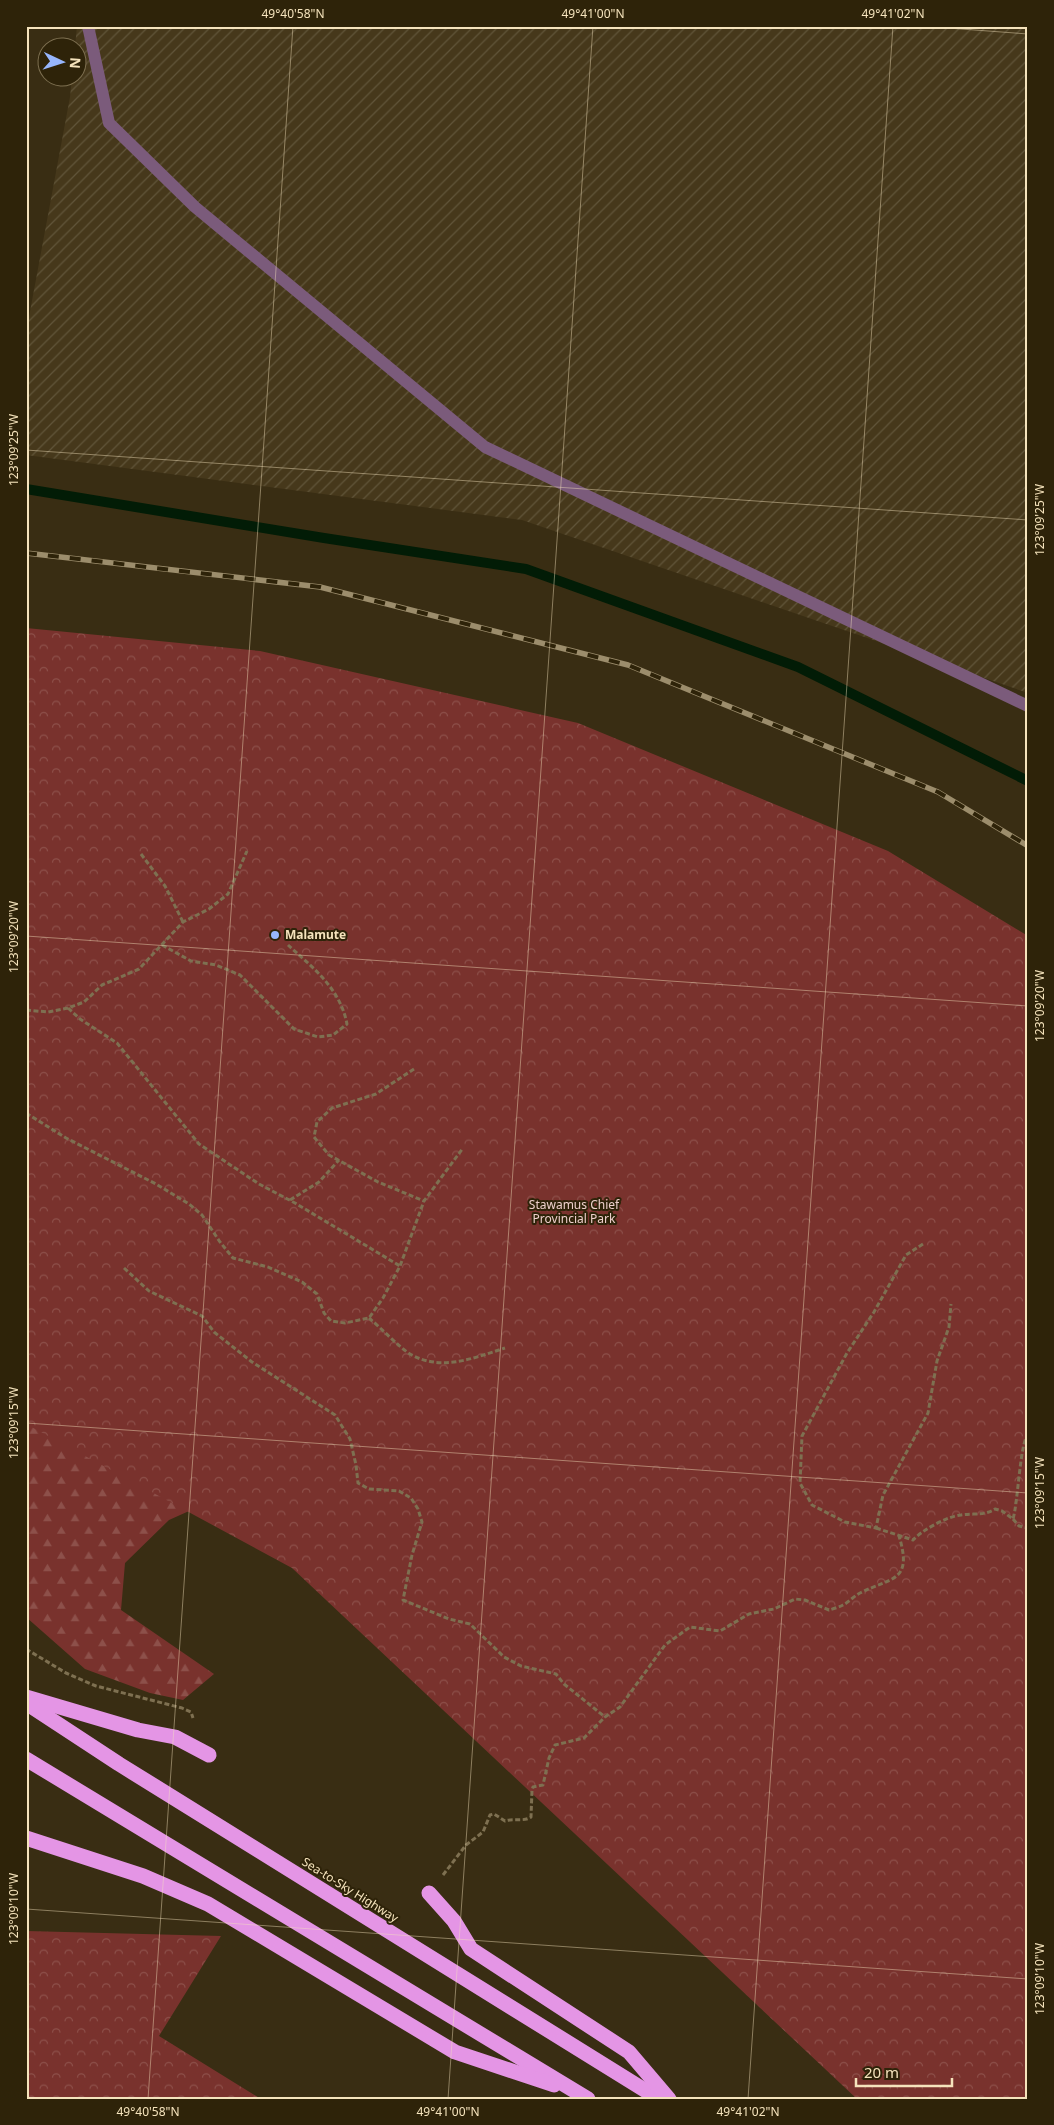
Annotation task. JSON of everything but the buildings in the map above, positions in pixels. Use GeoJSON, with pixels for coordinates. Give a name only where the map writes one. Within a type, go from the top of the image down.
{"type":"FeatureCollection","features":[{"type":"Feature","properties":{"kind":"highway"},"geometry":{"type":"LineString","coordinates":[[26,1697],[138,1730],[175,1737],[208,1755]]}},
{"type":"Feature","properties":{"kind":"highway","name":"Sea-to-Sky Highway"},"geometry":{"type":"LineString","coordinates":[[26,1703],[119,1764],[659,2099]]}},
{"type":"Feature","properties":{"kind":"highway"},"geometry":{"type":"LineString","coordinates":[[26,1759],[584,2096]]}},
{"type":"Feature","properties":{"kind":"highway"},"geometry":{"type":"LineString","coordinates":[[26,1838],[143,1876],[208,1904],[456,2052],[584,2096]]}},
{"type":"Feature","properties":{"kind":"highway"},"geometry":{"type":"LineString","coordinates":[[429,1893],[454,1921],[471,1949],[629,2052],[669,2099]]}},
{"type":"Feature","properties":{"kind":"lane"},"geometry":{"type":"LineString","coordinates":[[88,26],[109,123],[195,207],[485,447],[1028,706]]}},
{"type":"Feature","properties":{"kind":"path"},"geometry":{"type":"LineString","coordinates":[[26,1010],[48,1012],[68,1008],[84,1002],[102,985],[139,969],[183,922],[209,909],[228,894],[247,851]]}},
{"type":"Feature","properties":{"kind":"path"},"geometry":{"type":"LineString","coordinates":[[141,854],[165,886],[183,922]]}},
{"type":"Feature","properties":{"kind":"path"},"geometry":{"type":"LineString","coordinates":[[162,945],[191,961],[216,965],[240,975],[294,1028],[318,1037],[333,1036],[347,1024],[344,1009],[327,980],[288,945]]}},
{"type":"Feature","properties":{"kind":"path"},"geometry":{"type":"LineString","coordinates":[[68,1008],[80,1019],[118,1043],[199,1144],[259,1184],[290,1200],[400,1266]]}},
{"type":"Feature","properties":{"kind":"path"},"geometry":{"type":"LineString","coordinates":[[414,1069],[376,1094],[332,1108],[317,1122],[314,1137],[329,1155],[378,1182],[424,1201]]}},
{"type":"Feature","properties":{"kind":"path"},"geometry":{"type":"LineString","coordinates":[[26,1113],[66,1138],[156,1184],[189,1204],[202,1215],[233,1258],[268,1267],[302,1282],[317,1294],[324,1312],[331,1321],[345,1323],[369,1318],[383,1298],[400,1266],[424,1201],[463,1148]]}},
{"type":"Feature","properties":{"kind":"path"},"geometry":{"type":"LineString","coordinates":[[290,1200],[319,1182],[339,1160]]}},
{"type":"Feature","properties":{"kind":"path"},"geometry":{"type":"LineString","coordinates":[[923,1244],[906,1255],[874,1312],[847,1353],[802,1436],[800,1483],[812,1505],[845,1522],[876,1528],[913,1540],[924,1531],[959,1515],[987,1514],[995,1509],[1002,1511],[1019,1526],[1028,1528]]}},
{"type":"Feature","properties":{"kind":"path"},"geometry":{"type":"LineString","coordinates":[[124,1268],[149,1291],[202,1316],[214,1332],[252,1362],[335,1415],[350,1439],[358,1483],[368,1489],[399,1491],[411,1498],[418,1509],[422,1522],[412,1555],[404,1600],[448,1619],[470,1624],[504,1657],[521,1666],[556,1674],[564,1684],[605,1717]]}},
{"type":"Feature","properties":{"kind":"path"},"geometry":{"type":"LineString","coordinates":[[876,1528],[883,1495],[928,1413],[937,1361],[949,1327],[951,1304]]}},
{"type":"Feature","properties":{"kind":"path"},"geometry":{"type":"LineString","coordinates":[[369,1318],[410,1354],[436,1363],[459,1362],[505,1348]]}},
{"type":"Feature","properties":{"kind":"path"},"geometry":{"type":"LineString","coordinates":[[1013,1519],[1019,1487],[1022,1450],[1025,1437],[1028,1436]]}},
{"type":"Feature","properties":{"kind":"path"},"geometry":{"type":"LineString","coordinates":[[429,1893],[466,1845],[483,1832],[490,1815],[494,1814],[505,1821],[513,1818],[527,1820],[531,1817],[533,1787],[543,1785],[549,1758],[555,1745],[584,1738],[605,1717],[620,1707],[665,1645],[690,1627],[720,1631],[750,1614],[774,1609],[795,1599],[805,1600],[828,1610],[844,1605],[859,1594],[896,1577],[902,1571],[904,1550],[899,1536]]}},
{"type":"Feature","properties":{"kind":"path"},"geometry":{"type":"LineString","coordinates":[[26,1649],[66,1673],[96,1686],[191,1712],[208,1755]]}},
{"type":"Feature","properties":{"kind":"shaded area"},"geometry":{"type":"Polygon","coordinates":[[[77,26],[1028,26],[1028,693],[522,520],[26,455],[26,333],[71,88],[88,88],[88,38],[76,38],[77,26]]]}},
{"type":"Feature","properties":{"kind":"green space","name":"Stawamus Chief Provincial Park"},"geometry":{"type":"Polygon","coordinates":[[[26,628],[260,651],[578,723],[888,851],[1028,936],[1028,2099],[857,2099],[292,1568],[26,1424],[26,628]]]}},
{"type":"Feature","properties":{"kind":"green space"},"geometry":{"type":"Polygon","coordinates":[[[26,1178],[247,1485],[169,1520],[125,1563],[121,1610],[214,1674],[183,1700],[150,1693],[85,1669],[26,1617],[26,1178]]]}},
{"type":"Feature","properties":{"kind":"green space"},"geometry":{"type":"Polygon","coordinates":[[[26,1931],[221,1936],[159,2036],[261,2099],[26,2099],[26,1931]]]}},
{"type":"Feature","properties":{"kind":"waterway"},"geometry":{"type":"LineString","coordinates":[[26,489],[526,569],[798,667],[1028,781]]}},
{"type":"Feature","properties":{"kind":"railway"},"geometry":{"type":"LineString","coordinates":[[26,553],[320,587],[628,665],[938,792],[1028,846]]}},
{"type":"Feature","properties":{"kind":"place","name":"Malamute"},"geometry":{"type":"Point","coordinates":[275,935]}}]}
